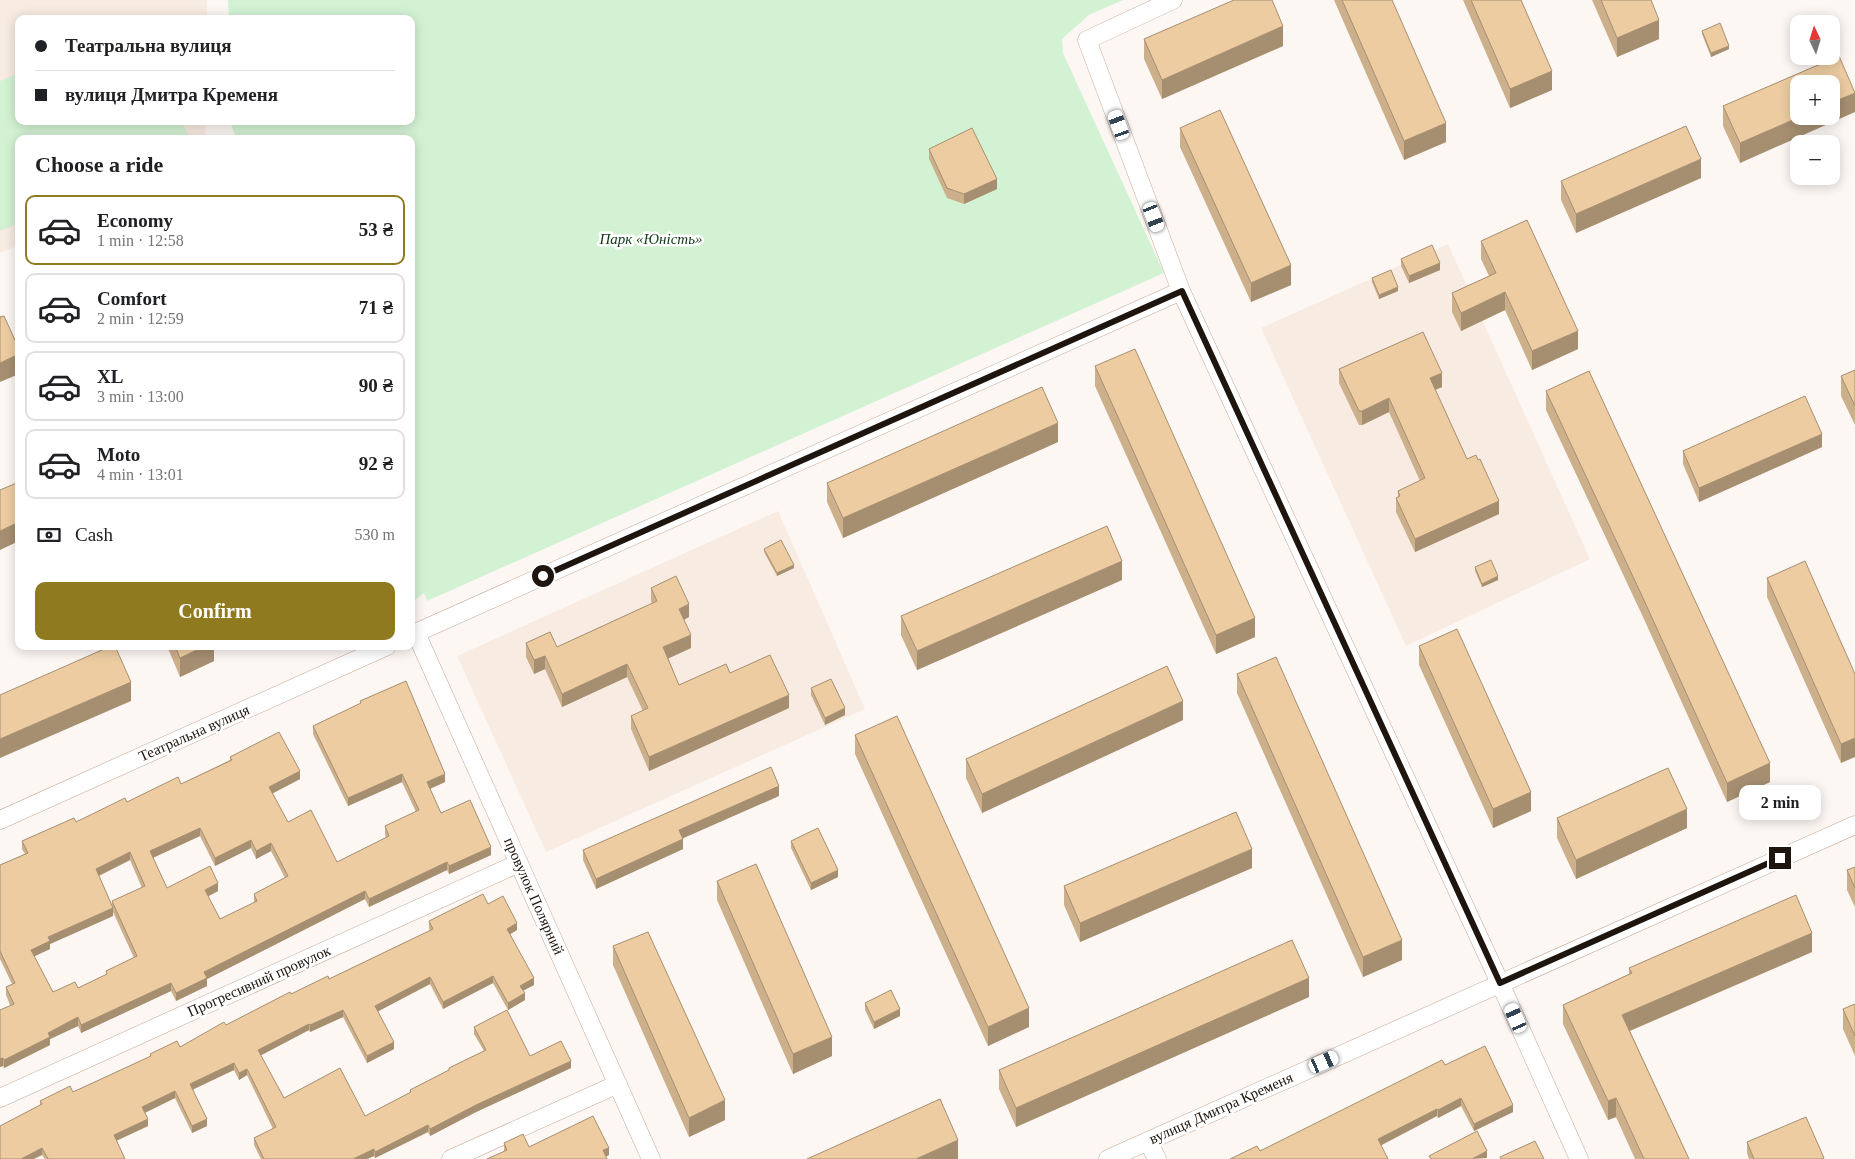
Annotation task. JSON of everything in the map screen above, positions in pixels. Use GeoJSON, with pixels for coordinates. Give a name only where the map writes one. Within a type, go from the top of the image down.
{"type":"FeatureCollection","features":[{"type":"Feature","properties":{"kind":"street"},"geometry":{"type":"LineString","coordinates":[[1173,0],[1087,40],[1182,291],[1579,1159]]}},
{"type":"Feature","properties":{"kind":"street"},"geometry":{"type":"LineString","coordinates":[[415,634],[1182,291]]}},
{"type":"Feature","properties":{"kind":"street","name":"провулок Полярний"},"geometry":{"type":"LineString","coordinates":[[415,636],[652,1159]]}},
{"type":"Feature","properties":{"kind":"street","name":"Театральна вулиця"},"geometry":{"type":"LineString","coordinates":[[0,820],[378,650]]}},
{"type":"Feature","properties":{"kind":"street","name":"вулиця Дмитра Кременя"},"geometry":{"type":"LineString","coordinates":[[1108,1159],[1855,824]]}},
{"type":"Feature","properties":{"kind":"street","name":"Прогресивний провулок"},"geometry":{"type":"LineString","coordinates":[[0,1098],[519,863]]}},
{"type":"Feature","properties":{"kind":"street"},"geometry":{"type":"LineString","coordinates":[[451,1159],[618,1084]]}},
{"type":"Feature","properties":{"kind":"street"},"geometry":{"type":"LineString","coordinates":[[1148,1141],[1157,1159]]}},
{"type":"Feature","properties":{"kind":"shaded area"},"geometry":{"type":"Polygon","coordinates":[[[0,0],[207,0],[207,15],[15,15],[15,125],[206,125],[205,135],[15,135],[15,247],[0,253],[0,0]]]}},
{"type":"Feature","properties":{"kind":"shaded area"},"geometry":{"type":"Polygon","coordinates":[[[1448,244],[1590,559],[1406,646],[1261,328],[1448,244]]]}},
{"type":"Feature","properties":{"kind":"shaded area"},"geometry":{"type":"Polygon","coordinates":[[[778,511],[865,709],[546,852],[457,656],[778,511]]]}},
{"type":"Feature","properties":{"kind":"green space","name":"Парк «Юність»"},"geometry":{"type":"Polygon","coordinates":[[[228,0],[1123,0],[1089,15],[1062,39],[1063,53],[1164,273],[427,601],[424,593],[415,600],[415,135],[235,135],[231,125],[415,125],[415,15],[229,15],[228,0]]]}},
{"type":"Feature","properties":{"kind":"green space"},"geometry":{"type":"Polygon","coordinates":[[[15,75],[15,125],[184,125],[188,135],[15,135],[15,225],[0,231],[0,81],[15,75]]]}},
{"type":"Feature","properties":{"kind":"building"},"geometry":{"type":"Polygon","coordinates":[[[1234,0],[1272,0],[1283,26],[1162,80],[1144,39],[1234,0]]]}},
{"type":"Feature","properties":{"kind":"building"},"geometry":{"type":"Polygon","coordinates":[[[1342,0],[1392,0],[1446,123],[1404,141],[1342,0]]]}},
{"type":"Feature","properties":{"kind":"building"},"geometry":{"type":"Polygon","coordinates":[[[1471,0],[1521,0],[1552,71],[1510,89],[1471,0]]]}},
{"type":"Feature","properties":{"kind":"building"},"geometry":{"type":"Polygon","coordinates":[[[1601,0],[1651,0],[1659,20],[1617,38],[1601,0]]]}},
{"type":"Feature","properties":{"kind":"building"},"geometry":{"type":"Polygon","coordinates":[[[1720,23],[1729,46],[1711,53],[1702,31],[1720,23]]]}},
{"type":"Feature","properties":{"kind":"building"},"geometry":{"type":"Polygon","coordinates":[[[1840,58],[1855,93],[1840,99],[1840,75],[1795,75],[1818,65],[1840,65],[1840,58]]]}},
{"type":"Feature","properties":{"kind":"building"},"geometry":{"type":"Polygon","coordinates":[[[1790,77],[1790,121],[1740,143],[1723,106],[1790,77]]]}},
{"type":"Feature","properties":{"kind":"building"},"geometry":{"type":"Polygon","coordinates":[[[1220,110],[1291,265],[1251,283],[1180,128],[1220,110]]]}},
{"type":"Feature","properties":{"kind":"building"},"geometry":{"type":"Polygon","coordinates":[[[1686,126],[1701,159],[1576,214],[1561,181],[1686,126]]]}},
{"type":"Feature","properties":{"kind":"building"},"geometry":{"type":"Polygon","coordinates":[[[972,128],[997,179],[964,194],[947,188],[929,149],[972,128]]]}},
{"type":"Feature","properties":{"kind":"building"},"geometry":{"type":"Polygon","coordinates":[[[1527,220],[1578,331],[1532,351],[1505,292],[1461,313],[1452,293],[1496,273],[1481,241],[1527,220]]]}},
{"type":"Feature","properties":{"kind":"building"},"geometry":{"type":"Polygon","coordinates":[[[1432,245],[1440,263],[1409,276],[1401,259],[1432,245]]]}},
{"type":"Feature","properties":{"kind":"building"},"geometry":{"type":"Polygon","coordinates":[[[1391,270],[1398,287],[1379,295],[1372,278],[1391,270]]]}},
{"type":"Feature","properties":{"kind":"building"},"geometry":{"type":"Polygon","coordinates":[[[4,316],[15,340],[15,356],[0,363],[0,317],[4,316]]]}},
{"type":"Feature","properties":{"kind":"building"},"geometry":{"type":"Polygon","coordinates":[[[1423,332],[1442,373],[1430,378],[1467,459],[1476,455],[1478,460],[1480,459],[1499,501],[1415,539],[1396,498],[1400,496],[1398,491],[1425,478],[1389,398],[1359,411],[1339,369],[1423,332]]]}},
{"type":"Feature","properties":{"kind":"building"},"geometry":{"type":"Polygon","coordinates":[[[1135,349],[1255,618],[1216,635],[1095,366],[1135,349]]]}},
{"type":"Feature","properties":{"kind":"building"},"geometry":{"type":"Polygon","coordinates":[[[1855,370],[1855,406],[1841,376],[1855,370]]]}},
{"type":"Feature","properties":{"kind":"building"},"geometry":{"type":"Polygon","coordinates":[[[1589,371],[1770,763],[1727,783],[1546,391],[1589,371]]]}},
{"type":"Feature","properties":{"kind":"building"},"geometry":{"type":"Polygon","coordinates":[[[1042,387],[1058,423],[843,518],[827,483],[1042,387]]]}},
{"type":"Feature","properties":{"kind":"building"},"geometry":{"type":"Polygon","coordinates":[[[1805,396],[1822,434],[1699,488],[1683,451],[1805,396]]]}},
{"type":"Feature","properties":{"kind":"building"},"geometry":{"type":"Polygon","coordinates":[[[15,484],[15,524],[0,531],[0,490],[15,484]]]}},
{"type":"Feature","properties":{"kind":"building"},"geometry":{"type":"Polygon","coordinates":[[[1107,526],[1122,561],[917,651],[901,616],[1107,526]]]}},
{"type":"Feature","properties":{"kind":"building"},"geometry":{"type":"Polygon","coordinates":[[[781,540],[794,565],[777,573],[764,549],[781,540]]]}},
{"type":"Feature","properties":{"kind":"building"},"geometry":{"type":"Polygon","coordinates":[[[1491,560],[1498,576],[1482,584],[1475,567],[1491,560]]]}},
{"type":"Feature","properties":{"kind":"building"},"geometry":{"type":"Polygon","coordinates":[[[1805,561],[1855,674],[1855,738],[1841,744],[1767,578],[1805,561]]]}},
{"type":"Feature","properties":{"kind":"building"},"geometry":{"type":"Polygon","coordinates":[[[676,576],[689,604],[679,609],[691,635],[663,647],[679,685],[726,664],[730,673],[770,655],[789,695],[649,757],[631,716],[648,708],[627,664],[562,694],[545,656],[534,660],[526,643],[550,632],[557,647],[657,601],[651,588],[676,576]]]}},
{"type":"Feature","properties":{"kind":"building"},"geometry":{"type":"Polygon","coordinates":[[[1457,629],[1531,792],[1493,809],[1419,646],[1457,629]]]}},
{"type":"Feature","properties":{"kind":"building"},"geometry":{"type":"Polygon","coordinates":[[[102,650],[117,650],[131,682],[0,739],[0,695],[102,650]]]}},
{"type":"Feature","properties":{"kind":"building"},"geometry":{"type":"Polygon","coordinates":[[[177,650],[197,650],[180,658],[177,650]]]}},
{"type":"Feature","properties":{"kind":"building"},"geometry":{"type":"Polygon","coordinates":[[[1276,657],[1402,940],[1363,957],[1237,674],[1276,657]]]}},
{"type":"Feature","properties":{"kind":"building"},"geometry":{"type":"Polygon","coordinates":[[[1167,666],[1183,701],[982,794],[966,759],[1167,666]]]}},
{"type":"Feature","properties":{"kind":"building"},"geometry":{"type":"Polygon","coordinates":[[[831,679],[845,708],[825,718],[811,688],[831,679]]]}},
{"type":"Feature","properties":{"kind":"building"},"geometry":{"type":"Polygon","coordinates":[[[406,681],[445,774],[427,782],[441,813],[470,800],[491,847],[449,866],[447,862],[369,899],[365,891],[204,972],[207,978],[176,993],[171,983],[81,1025],[78,1017],[48,1033],[50,1037],[4,1060],[3,1058],[0,1059],[0,1010],[14,1004],[6,987],[15,983],[0,951],[0,865],[28,853],[22,841],[74,818],[76,822],[125,798],[127,802],[178,777],[181,784],[232,760],[230,757],[279,732],[300,771],[269,787],[288,822],[311,810],[337,862],[389,836],[385,826],[419,810],[402,774],[348,798],[313,726],[361,703],[360,701],[406,681]],[[200,828],[150,851],[167,888],[210,866],[218,883],[205,890],[220,919],[257,901],[254,894],[288,876],[271,843],[256,851],[251,840],[215,858],[200,828]],[[130,852],[96,869],[113,908],[48,937],[50,941],[31,950],[53,992],[75,982],[78,988],[107,974],[106,971],[137,956],[112,901],[145,886],[130,852]]]}},
{"type":"Feature","properties":{"kind":"building"},"geometry":{"type":"Polygon","coordinates":[[[897,716],[1029,1008],[988,1027],[855,735],[897,716]]]}},
{"type":"Feature","properties":{"kind":"building"},"geometry":{"type":"Polygon","coordinates":[[[771,767],[779,786],[679,830],[683,839],[596,879],[583,850],[771,767]]]}},
{"type":"Feature","properties":{"kind":"building"},"geometry":{"type":"Polygon","coordinates":[[[1668,768],[1687,809],[1576,860],[1557,818],[1668,768]]]}},
{"type":"Feature","properties":{"kind":"building"},"geometry":{"type":"Polygon","coordinates":[[[1236,812],[1252,849],[1080,923],[1064,886],[1236,812]]]}},
{"type":"Feature","properties":{"kind":"building"},"geometry":{"type":"Polygon","coordinates":[[[818,828],[838,870],[811,883],[791,841],[818,828]]]}},
{"type":"Feature","properties":{"kind":"building"},"geometry":{"type":"Polygon","coordinates":[[[756,864],[832,1037],[793,1054],[717,881],[756,864]]]}},
{"type":"Feature","properties":{"kind":"building"},"geometry":{"type":"Polygon","coordinates":[[[1855,867],[1855,888],[1847,870],[1855,867]]]}},
{"type":"Feature","properties":{"kind":"building"},"geometry":{"type":"Polygon","coordinates":[[[483,894],[488,904],[503,896],[517,923],[507,929],[534,978],[520,986],[525,993],[508,1003],[493,976],[443,1002],[430,977],[375,1006],[394,1042],[367,1056],[343,1010],[309,1024],[258,1050],[284,1098],[340,1068],[365,1116],[411,1092],[410,1090],[449,1070],[449,1068],[486,1050],[474,1027],[507,1010],[530,1056],[561,1041],[571,1061],[476,1105],[430,1129],[428,1125],[375,1152],[374,1149],[353,1159],[264,1159],[254,1138],[276,1127],[247,1069],[239,1073],[234,1063],[190,1084],[207,1119],[192,1126],[175,1091],[142,1107],[148,1119],[114,1135],[125,1159],[48,1159],[42,1148],[21,1159],[0,1159],[0,1126],[42,1104],[40,1101],[70,1086],[73,1092],[151,1056],[150,1054],[177,1041],[180,1047],[224,1022],[226,1025],[290,992],[291,994],[328,976],[329,979],[433,929],[429,921],[483,894]]]}},
{"type":"Feature","properties":{"kind":"building"},"geometry":{"type":"Polygon","coordinates":[[[1796,895],[1812,933],[1622,1015],[1689,1159],[1644,1159],[1616,1098],[1608,1101],[1563,1005],[1632,973],[1629,968],[1796,895]]]}},
{"type":"Feature","properties":{"kind":"building"},"geometry":{"type":"Polygon","coordinates":[[[648,932],[725,1100],[689,1118],[613,946],[648,932]]]}},
{"type":"Feature","properties":{"kind":"building"},"geometry":{"type":"Polygon","coordinates":[[[1292,940],[1309,978],[1016,1108],[999,1070],[1292,940]]]}},
{"type":"Feature","properties":{"kind":"building"},"geometry":{"type":"Polygon","coordinates":[[[891,990],[900,1009],[874,1022],[865,1003],[891,990]]]}},
{"type":"Feature","properties":{"kind":"building"},"geometry":{"type":"Polygon","coordinates":[[[1855,1004],[1855,1036],[1843,1009],[1855,1004]]]}},
{"type":"Feature","properties":{"kind":"building"},"geometry":{"type":"Polygon","coordinates":[[[1485,1046],[1513,1105],[1474,1124],[1461,1098],[1378,1139],[1388,1159],[1230,1159],[1257,1146],[1260,1151],[1442,1060],[1445,1065],[1485,1046]]]}},
{"type":"Feature","properties":{"kind":"building"},"geometry":{"type":"Polygon","coordinates":[[[940,1099],[958,1140],[916,1159],[807,1159],[940,1099]]]}},
{"type":"Feature","properties":{"kind":"building"},"geometry":{"type":"Polygon","coordinates":[[[593,1116],[609,1148],[603,1150],[607,1159],[487,1159],[507,1150],[504,1143],[523,1134],[529,1147],[593,1116]]]}},
{"type":"Feature","properties":{"kind":"building"},"geometry":{"type":"Polygon","coordinates":[[[1806,1117],[1824,1158],[1754,1159],[1747,1142],[1806,1117]]]}},
{"type":"Feature","properties":{"kind":"building"},"geometry":{"type":"Polygon","coordinates":[[[1477,1131],[1487,1151],[1472,1159],[1431,1159],[1429,1156],[1477,1131]]]}},
{"type":"Feature","properties":{"kind":"building"},"geometry":{"type":"Polygon","coordinates":[[[1535,1141],[1544,1159],[1501,1159],[1500,1157],[1535,1141]]]}},
{"type":"Feature","properties":{"kind":"route"},"geometry":{"type":"LineString","coordinates":[[543,576],[1182,291],[1500,983],[1780,858]]}}]}
